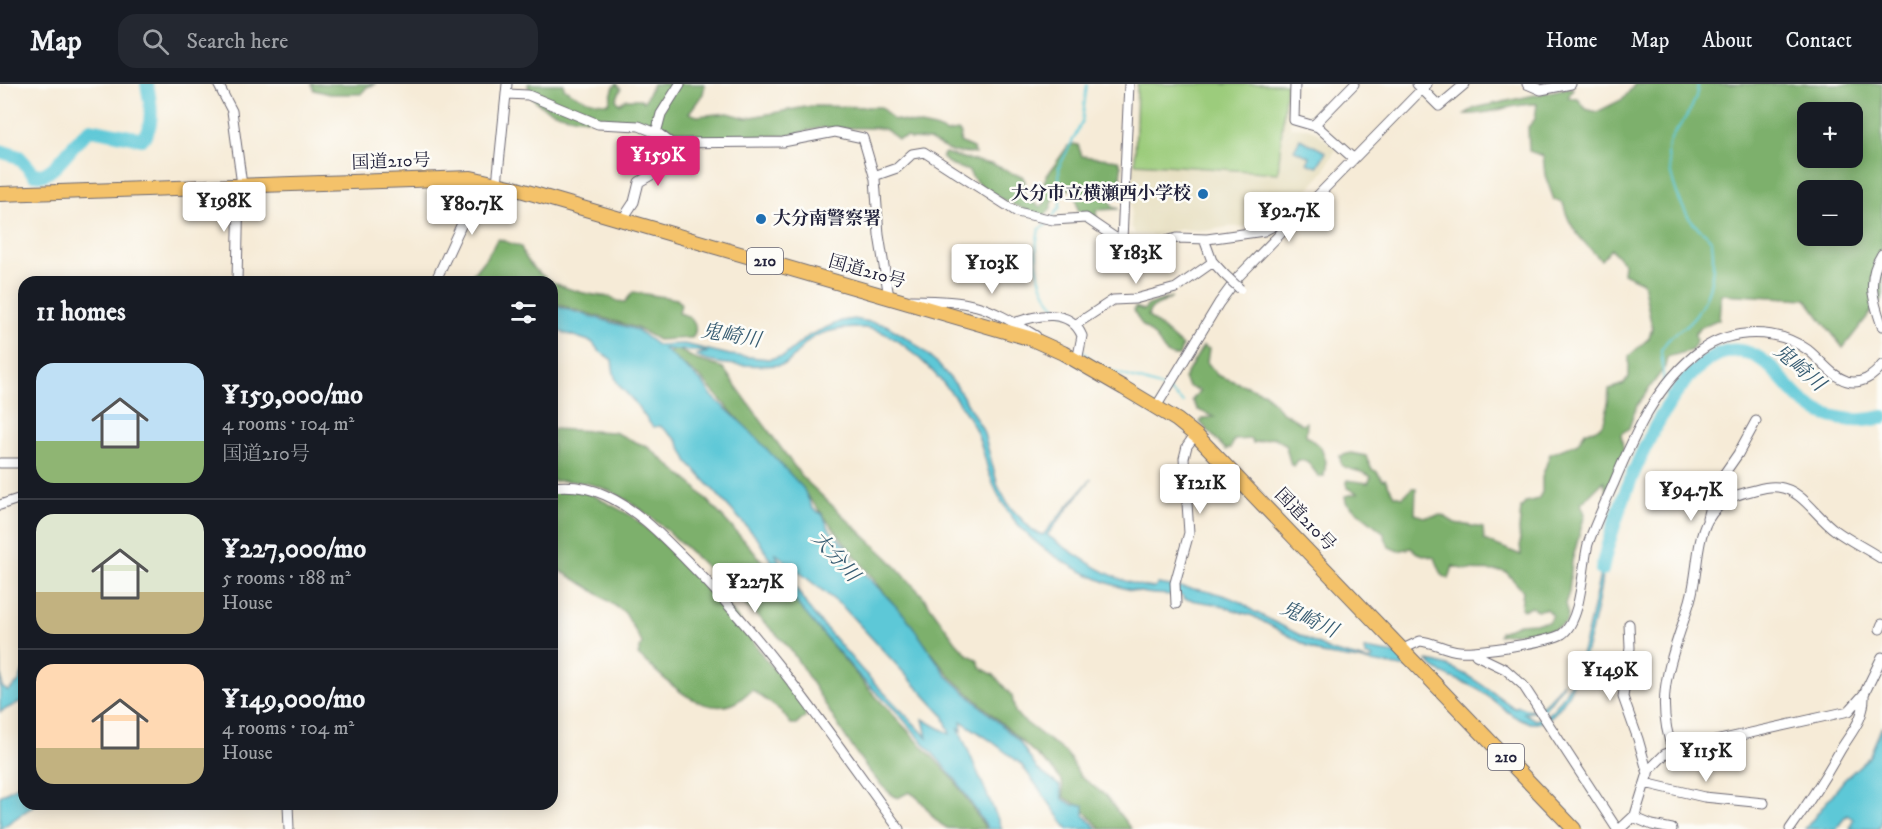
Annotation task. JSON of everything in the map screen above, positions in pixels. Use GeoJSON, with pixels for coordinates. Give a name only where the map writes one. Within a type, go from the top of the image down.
{"type":"FeatureCollection","features":[{"type":"Feature","properties":{"kind":"highway","name":"国道210号"},"geometry":{"type":"LineString","coordinates":[[0,194],[471,178],[1016,334],[1063,353],[1156,407],[1195,435],[1234,471],[1574,829]]}},
{"type":"Feature","properties":{"kind":"street"},"geometry":{"type":"LineString","coordinates":[[218,84],[232,111],[240,185],[237,276]]}},
{"type":"Feature","properties":{"kind":"street"},"geometry":{"type":"LineString","coordinates":[[656,133],[662,114],[680,84]]}},
{"type":"Feature","properties":{"kind":"street"},"geometry":{"type":"LineString","coordinates":[[1122,240],[1129,84]]}},
{"type":"Feature","properties":{"kind":"street"},"geometry":{"type":"LineString","coordinates":[[1295,84],[1293,118],[1296,122],[1314,125],[1353,159]]}},
{"type":"Feature","properties":{"kind":"street"},"geometry":{"type":"LineString","coordinates":[[1314,125],[1354,84]]}},
{"type":"Feature","properties":{"kind":"street"},"geometry":{"type":"LineString","coordinates":[[1156,407],[1226,292],[1288,225],[1422,86],[1439,106],[1464,84]]}},
{"type":"Feature","properties":{"kind":"street"},"geometry":{"type":"LineString","coordinates":[[1527,84],[1542,90],[1571,84]]}},
{"type":"Feature","properties":{"kind":"street"},"geometry":{"type":"LineString","coordinates":[[497,184],[507,89],[528,95],[598,124],[634,125],[656,133],[668,142],[783,142],[818,133],[842,133],[864,139],[874,176],[879,235],[895,298],[968,302],[990,309],[1063,353]]}},
{"type":"Feature","properties":{"kind":"street"},"geometry":{"type":"LineString","coordinates":[[622,220],[634,202],[639,182],[660,170],[668,142]]}},
{"type":"Feature","properties":{"kind":"street"},"geometry":{"type":"LineString","coordinates":[[874,176],[895,169],[914,153],[924,152],[1017,212],[1053,220],[1086,218],[1122,240],[1151,245],[1177,238],[1204,239],[1264,231],[1277,224],[1288,225]]}},
{"type":"Feature","properties":{"kind":"street"},"geometry":{"type":"LineString","coordinates":[[438,276],[465,217],[471,178]]}},
{"type":"Feature","properties":{"kind":"street"},"geometry":{"type":"LineString","coordinates":[[1204,239],[1213,262],[1240,289]]}},
{"type":"Feature","properties":{"kind":"street"},"geometry":{"type":"LineString","coordinates":[[1882,254],[1874,268],[1872,292],[1882,326]]}},
{"type":"Feature","properties":{"kind":"street"},"geometry":{"type":"LineString","coordinates":[[1075,326],[1113,300],[1135,299],[1176,288],[1213,262]]}},
{"type":"Feature","properties":{"kind":"street"},"geometry":{"type":"LineString","coordinates":[[1014,323],[1049,314],[1075,326],[1082,336],[1077,361]]}},
{"type":"Feature","properties":{"kind":"street"},"geometry":{"type":"LineString","coordinates":[[1406,653],[1420,641],[1455,651],[1475,651],[1549,639],[1568,628],[1574,616],[1589,543],[1636,431],[1655,399],[1702,350],[1725,338],[1759,333],[1799,345],[1848,381],[1866,379],[1882,365]]}},
{"type":"Feature","properties":{"kind":"street"},"geometry":{"type":"LineString","coordinates":[[1673,751],[1664,711],[1665,678],[1669,658],[1691,596],[1700,540],[1715,487],[1738,454],[1756,421]]}},
{"type":"Feature","properties":{"kind":"street"},"geometry":{"type":"LineString","coordinates":[[1176,603],[1175,585],[1190,533],[1184,458],[1187,446],[1195,435]]}},
{"type":"Feature","properties":{"kind":"street"},"geometry":{"type":"LineString","coordinates":[[0,463],[18,463]]}},
{"type":"Feature","properties":{"kind":"street"},"geometry":{"type":"LineString","coordinates":[[558,487],[577,486],[597,491],[624,506],[653,527],[729,603],[899,829]]}},
{"type":"Feature","properties":{"kind":"street"},"geometry":{"type":"LineString","coordinates":[[1706,523],[1729,498],[1768,487],[1781,487],[1801,498],[1833,529],[1882,559]]}},
{"type":"Feature","properties":{"kind":"street"},"geometry":{"type":"LineString","coordinates":[[0,505],[18,499]]}},
{"type":"Feature","properties":{"kind":"street"},"geometry":{"type":"LineString","coordinates":[[1629,624],[1630,648],[1623,697],[1638,739],[1646,778]]}},
{"type":"Feature","properties":{"kind":"street"},"geometry":{"type":"LineString","coordinates":[[1475,651],[1476,655],[1505,669],[1526,688],[1618,829],[1634,817],[1646,778],[1659,758],[1673,751],[1841,714],[1854,706],[1864,694],[1882,657]]}},
{"type":"Feature","properties":{"kind":"street"},"geometry":{"type":"LineString","coordinates":[[1790,829],[1822,786],[1859,723],[1864,705],[1864,694]]}},
{"type":"Feature","properties":{"kind":"street"},"geometry":{"type":"LineString","coordinates":[[1646,778],[1704,797],[1764,803]]}},
{"type":"Feature","properties":{"kind":"street"},"geometry":{"type":"LineString","coordinates":[[288,810],[289,829]]}},
{"type":"Feature","properties":{"kind":"street"},"geometry":{"type":"LineString","coordinates":[[1634,817],[1652,825],[1672,829]]}},
{"type":"Feature","properties":{"kind":"shaded area"},"geometry":{"type":"Polygon","coordinates":[[[1136,84],[1293,84],[1290,127],[1316,131],[1336,149],[1322,174],[1281,219],[1271,219],[1264,226],[1228,227],[1204,231],[1183,229],[1155,235],[1135,234],[1131,225],[1136,84]]]}},
{"type":"Feature","properties":{"kind":"green space"},"geometry":{"type":"Polygon","coordinates":[[[311,84],[376,84],[367,87],[361,94],[330,94],[314,90],[311,84]]]}},
{"type":"Feature","properties":{"kind":"green space"},"geometry":{"type":"Polygon","coordinates":[[[528,84],[564,84],[564,88],[580,97],[609,103],[614,86],[617,84],[621,89],[616,100],[619,104],[626,99],[641,99],[644,102],[653,84],[705,84],[703,94],[689,113],[697,116],[728,113],[746,118],[811,106],[881,107],[892,119],[935,128],[946,133],[958,131],[961,134],[960,142],[973,148],[975,154],[952,152],[929,140],[907,137],[898,139],[885,129],[874,128],[820,128],[785,136],[675,140],[651,126],[560,114],[544,107],[532,98],[528,84]]]}},
{"type":"Feature","properties":{"kind":"green space"},"geometry":{"type":"Polygon","coordinates":[[[1137,84],[1286,84],[1278,173],[1135,163],[1137,84]]]}},
{"type":"Feature","properties":{"kind":"green space"},"geometry":{"type":"Polygon","coordinates":[[[1635,84],[1882,84],[1882,298],[1843,348],[1806,299],[1721,294],[1719,319],[1701,327],[1695,334],[1696,342],[1692,350],[1667,357],[1665,367],[1637,405],[1629,428],[1621,434],[1624,454],[1606,492],[1604,481],[1581,504],[1585,514],[1572,561],[1569,592],[1565,604],[1568,616],[1566,623],[1555,629],[1499,635],[1500,632],[1519,624],[1548,622],[1552,615],[1546,609],[1537,610],[1532,607],[1523,610],[1521,608],[1523,591],[1506,572],[1466,570],[1453,566],[1449,579],[1442,575],[1435,558],[1417,553],[1411,548],[1398,551],[1389,547],[1383,532],[1346,502],[1345,496],[1358,493],[1347,488],[1347,480],[1368,483],[1371,477],[1341,465],[1340,456],[1351,453],[1366,456],[1372,470],[1376,471],[1383,480],[1385,479],[1394,495],[1403,497],[1412,488],[1416,488],[1415,514],[1425,517],[1442,515],[1455,523],[1483,528],[1484,540],[1521,555],[1519,530],[1521,508],[1526,502],[1538,499],[1542,492],[1542,477],[1550,454],[1578,443],[1585,431],[1599,428],[1607,411],[1609,389],[1624,384],[1629,377],[1629,356],[1649,338],[1652,328],[1643,282],[1623,273],[1624,263],[1611,249],[1601,260],[1573,227],[1563,203],[1554,200],[1545,175],[1543,156],[1529,151],[1528,127],[1535,119],[1537,104],[1465,114],[1475,108],[1567,88],[1573,88],[1568,98],[1578,99],[1586,109],[1597,112],[1623,99],[1635,84]]]}},
{"type":"Feature","properties":{"kind":"green space"},"geometry":{"type":"Polygon","coordinates":[[[1078,145],[1082,156],[1118,160],[1121,165],[1121,184],[1115,188],[1100,186],[1098,193],[1107,193],[1113,207],[1119,209],[1096,210],[1097,220],[1078,210],[1075,191],[1064,187],[1062,191],[1057,189],[1050,210],[1044,216],[1014,205],[991,193],[974,179],[969,171],[950,165],[942,157],[945,153],[991,164],[1022,176],[1025,181],[1024,196],[1040,207],[1045,203],[1040,193],[1046,177],[1068,146],[1078,145]]]}},
{"type":"Feature","properties":{"kind":"green space"},"geometry":{"type":"Polygon","coordinates":[[[499,239],[521,247],[527,259],[544,276],[472,276],[499,239]]]}},
{"type":"Feature","properties":{"kind":"green space"},"geometry":{"type":"Polygon","coordinates":[[[558,284],[583,293],[625,302],[633,292],[677,299],[681,304],[679,313],[687,316],[693,322],[695,334],[692,338],[658,340],[637,328],[558,305],[558,284]]]}},
{"type":"Feature","properties":{"kind":"green space"},"geometry":{"type":"Polygon","coordinates":[[[1172,297],[1150,310],[1148,316],[1182,346],[1179,356],[1166,353],[1140,322],[1134,310],[1135,307],[1144,310],[1148,305],[1172,297]]]}},
{"type":"Feature","properties":{"kind":"green space"},"geometry":{"type":"Polygon","coordinates":[[[1203,346],[1209,349],[1207,362],[1217,375],[1265,393],[1281,411],[1302,424],[1307,422],[1306,435],[1321,448],[1326,461],[1324,476],[1319,477],[1307,461],[1298,460],[1294,466],[1291,465],[1285,444],[1274,437],[1253,443],[1251,439],[1234,440],[1231,448],[1226,450],[1200,422],[1204,418],[1214,417],[1198,410],[1192,400],[1200,390],[1186,384],[1184,378],[1203,346]]]}},
{"type":"Feature","properties":{"kind":"green space"},"geometry":{"type":"Polygon","coordinates":[[[675,348],[697,360],[723,368],[802,477],[889,559],[922,595],[956,642],[968,655],[977,659],[981,668],[994,675],[1012,696],[1015,712],[1021,719],[1067,754],[1080,776],[1105,795],[1131,829],[1101,829],[1081,807],[1064,797],[1062,781],[1051,768],[950,676],[815,505],[701,378],[667,353],[675,348]]]}},
{"type":"Feature","properties":{"kind":"green space"},"geometry":{"type":"Polygon","coordinates":[[[558,429],[614,432],[649,448],[694,486],[750,547],[867,687],[954,780],[986,829],[947,828],[909,792],[898,798],[885,789],[856,753],[789,648],[774,632],[681,543],[645,513],[610,491],[558,481],[558,429]]]}},
{"type":"Feature","properties":{"kind":"green space"},"geometry":{"type":"Polygon","coordinates":[[[558,490],[589,493],[632,516],[665,544],[734,613],[763,656],[806,708],[805,717],[797,724],[791,724],[781,711],[752,690],[733,704],[706,705],[694,700],[681,692],[638,655],[642,643],[625,613],[558,569],[558,490]]]}},
{"type":"Feature","properties":{"kind":"water"},"geometry":{"type":"Polygon","coordinates":[[[1300,139],[1326,152],[1317,167],[1307,163],[1310,157],[1294,150],[1300,139]]]}},
{"type":"Feature","properties":{"kind":"water","name":"大分川"},"geometry":{"type":"Polygon","coordinates":[[[558,307],[637,330],[657,345],[684,344],[730,355],[769,359],[784,356],[810,335],[841,321],[854,319],[886,325],[912,341],[936,362],[956,385],[983,430],[998,486],[1009,506],[1033,531],[1043,535],[1091,479],[1047,535],[1098,568],[1140,585],[1155,588],[1158,584],[1221,595],[1244,604],[1253,611],[1331,651],[1370,661],[1373,658],[1365,655],[1364,649],[1402,655],[1414,669],[1322,654],[1253,616],[1215,604],[1184,599],[1182,596],[1150,594],[1113,585],[1079,570],[1047,551],[1022,529],[1006,509],[991,478],[976,432],[955,397],[926,364],[893,338],[876,330],[848,328],[820,334],[808,341],[789,361],[782,365],[723,364],[702,359],[696,355],[708,352],[664,349],[702,382],[713,397],[747,428],[803,488],[813,509],[822,514],[830,530],[849,550],[855,563],[907,618],[947,676],[1019,741],[1037,769],[1060,786],[1063,799],[1073,805],[1084,805],[1084,815],[1098,829],[1068,829],[1021,764],[961,721],[962,731],[958,727],[1002,829],[988,829],[956,780],[896,711],[860,677],[793,599],[758,539],[688,462],[677,440],[660,426],[653,427],[619,385],[612,360],[599,351],[592,342],[558,331],[558,307]],[[774,552],[809,609],[861,669],[927,737],[923,719],[950,734],[943,715],[843,607],[774,552]]]}},
{"type":"Feature","properties":{"kind":"water"},"geometry":{"type":"Polygon","coordinates":[[[1605,550],[1606,561],[1596,612],[1583,660],[1574,683],[1563,702],[1551,716],[1537,723],[1522,721],[1482,692],[1440,672],[1427,661],[1462,672],[1514,708],[1518,706],[1525,709],[1538,708],[1563,682],[1544,710],[1524,713],[1535,720],[1551,711],[1564,695],[1584,646],[1605,550]]]}},
{"type":"Feature","properties":{"kind":"water"},"geometry":{"type":"Polygon","coordinates":[[[0,647],[2,687],[8,691],[18,683],[18,703],[0,712],[0,647]]]}},
{"type":"Feature","properties":{"kind":"water"},"geometry":{"type":"Polygon","coordinates":[[[1882,726],[1882,822],[1879,829],[1850,829],[1853,819],[1847,815],[1836,829],[1805,829],[1844,780],[1869,757],[1882,726]]]}},
{"type":"Feature","properties":{"kind":"water"},"geometry":{"type":"Polygon","coordinates":[[[18,785],[18,810],[27,810],[0,829],[0,796],[18,785]]]}},
{"type":"Feature","properties":{"kind":"waterway"},"geometry":{"type":"LineString","coordinates":[[0,151],[19,157],[34,174],[42,175],[55,167],[91,129],[141,139],[146,134],[150,121],[147,84]]}},
{"type":"Feature","properties":{"kind":"waterway"},"geometry":{"type":"LineString","coordinates":[[1053,216],[1060,207],[1059,167],[1082,122],[1087,84]]}},
{"type":"Feature","properties":{"kind":"waterway"},"geometry":{"type":"LineString","coordinates":[[1664,384],[1661,350],[1668,340],[1700,309],[1712,278],[1712,242],[1693,223],[1682,205],[1673,181],[1668,156],[1672,137],[1692,106],[1698,84]]}},
{"type":"Feature","properties":{"kind":"waterway"},"geometry":{"type":"LineString","coordinates":[[1049,223],[1039,229],[1036,252],[1039,277],[1049,298],[1066,314]]}},
{"type":"Feature","properties":{"kind":"waterway"},"geometry":{"type":"LineString","coordinates":[[1083,351],[1090,359],[1109,370],[1163,388]]}},
{"type":"Feature","properties":{"kind":"waterway","name":"鬼崎川"},"geometry":{"type":"LineString","coordinates":[[1602,570],[1618,512],[1651,435],[1672,399],[1695,371],[1719,354],[1745,352],[1754,356],[1770,367],[1804,402],[1831,416],[1852,420],[1882,417]]}},
{"type":"Feature","properties":{"kind":"waterway"},"geometry":{"type":"LineString","coordinates":[[1168,390],[1184,403]]}},
{"type":"Feature","properties":{"kind":"waterway"},"geometry":{"type":"LineString","coordinates":[[1666,392],[1668,404]]}},
{"type":"Feature","properties":{"kind":"place","name":"大分市立横瀬西小学校"},"geometry":{"type":"Point","coordinates":[1203,194]}},
{"type":"Feature","properties":{"kind":"place","name":"大分南警察署"},"geometry":{"type":"Point","coordinates":[761,219]}}]}
